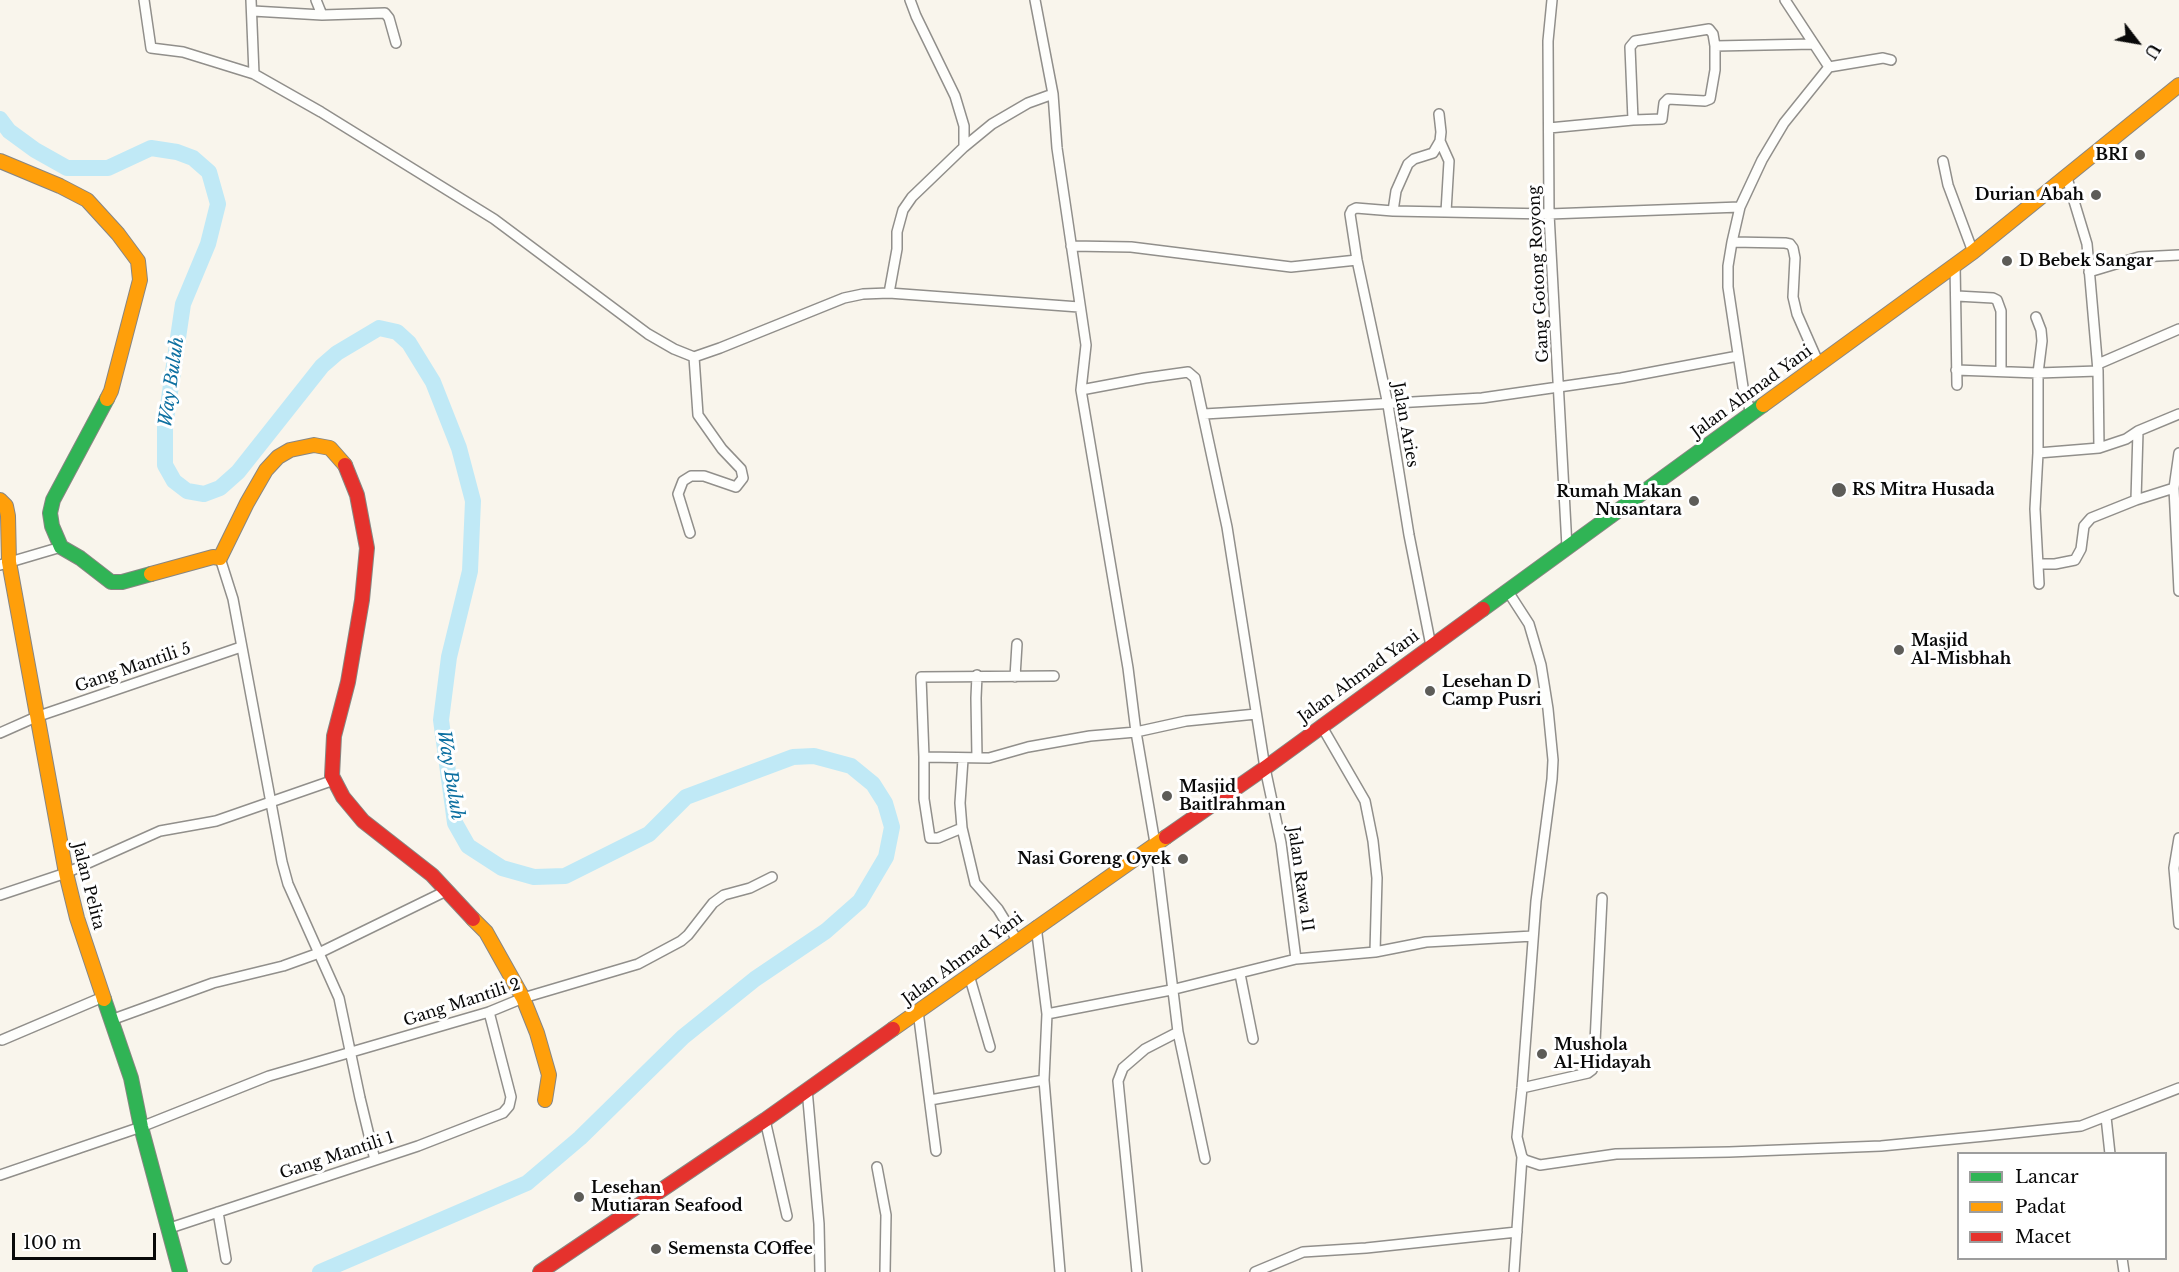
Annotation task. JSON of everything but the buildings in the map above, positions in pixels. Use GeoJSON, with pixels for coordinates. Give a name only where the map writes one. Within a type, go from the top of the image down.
{"type":"FeatureCollection","features":[{"type":"Feature","properties":{"kind":"main road","name":"Jalan Ahmad Yani"},"geometry":{"type":"LineString","coordinates":[[540,1272],[765,1120],[1036,926],[1264,768],[1973,252],[2160,104],[2179,85]]}},
{"type":"Feature","properties":{"kind":"main road"},"geometry":{"type":"LineString","coordinates":[[0,161],[87,200],[118,234],[138,261],[140,280],[111,391],[53,500],[50,513],[52,526],[61,547],[80,558],[111,582],[122,582],[213,557],[220,558],[251,495],[266,470],[278,457],[290,450],[314,445],[330,447],[344,463],[357,495],[367,548],[362,600],[348,682],[334,736],[332,776],[343,797],[363,821],[432,875],[486,932],[523,998],[537,1033],[549,1075],[545,1100]]}},
{"type":"Feature","properties":{"kind":"main road","name":"Jalan Pelita"},"geometry":{"type":"LineString","coordinates":[[0,500],[6,506],[8,516],[5,564],[66,873],[77,918],[131,1078],[141,1126],[180,1272]]}},
{"type":"Feature","properties":{"kind":"street"},"geometry":{"type":"LineString","coordinates":[[144,0],[151,48],[183,52],[254,74],[321,112],[494,219],[648,334],[674,350],[694,357],[844,298],[863,294],[890,293],[1079,308]]}},
{"type":"Feature","properties":{"kind":"street"},"geometry":{"type":"LineString","coordinates":[[251,0],[254,74]]}},
{"type":"Feature","properties":{"kind":"street"},"geometry":{"type":"LineString","coordinates":[[316,0],[322,15]]}},
{"type":"Feature","properties":{"kind":"street"},"geometry":{"type":"LineString","coordinates":[[910,0],[955,96],[964,126],[964,147]]}},
{"type":"Feature","properties":{"kind":"street"},"geometry":{"type":"LineString","coordinates":[[1035,0],[1053,94],[1057,148],[1086,345],[1082,390],[1155,843],[1171,990],[1205,1160]]}},
{"type":"Feature","properties":{"kind":"street","name":"Gang Gotong Royong"},"geometry":{"type":"LineString","coordinates":[[1552,0],[1548,41],[1550,214],[1567,547]]}},
{"type":"Feature","properties":{"kind":"street"},"geometry":{"type":"LineString","coordinates":[[1785,0],[1828,67]]}},
{"type":"Feature","properties":{"kind":"street"},"geometry":{"type":"LineString","coordinates":[[253,11],[322,15],[385,13],[389,18],[396,43]]}},
{"type":"Feature","properties":{"kind":"street"},"geometry":{"type":"LineString","coordinates":[[1549,128],[1662,119],[1664,103],[1668,99],[1705,101],[1710,99],[1715,70],[1715,46],[1713,34],[1709,30],[1635,41],[1632,44],[1634,120]]}},
{"type":"Feature","properties":{"kind":"street"},"geometry":{"type":"LineString","coordinates":[[1715,46],[1814,44]]}},
{"type":"Feature","properties":{"kind":"street"},"geometry":{"type":"LineString","coordinates":[[1751,413],[1743,387],[1728,287],[1728,266],[1740,207],[1762,160],[1784,123],[1828,67],[1883,58],[1892,60]]}},
{"type":"Feature","properties":{"kind":"street"},"geometry":{"type":"LineString","coordinates":[[890,293],[897,249],[897,232],[903,210],[924,185],[992,124],[1028,103],[1053,94]]}},
{"type":"Feature","properties":{"kind":"street"},"geometry":{"type":"LineString","coordinates":[[1439,114],[1440,141],[1433,153],[1414,159],[1407,164],[1396,191],[1393,211],[1550,214],[1740,207]]}},
{"type":"Feature","properties":{"kind":"street"},"geometry":{"type":"LineString","coordinates":[[1440,141],[1449,161],[1446,212]]}},
{"type":"Feature","properties":{"kind":"street"},"geometry":{"type":"LineString","coordinates":[[1943,162],[1948,185],[1973,252]]}},
{"type":"Feature","properties":{"kind":"street"},"geometry":{"type":"LineString","coordinates":[[2067,178],[2087,244],[2098,367],[2099,448]]}},
{"type":"Feature","properties":{"kind":"street","name":"Jalan Aries"},"geometry":{"type":"LineString","coordinates":[[1393,211],[1356,207],[1350,214],[1357,260],[1388,405],[1409,536],[1431,646]]}},
{"type":"Feature","properties":{"kind":"street"},"geometry":{"type":"LineString","coordinates":[[1732,242],[1785,243],[1790,244],[1793,248],[1795,258],[1793,297],[1797,314],[1819,364]]}},
{"type":"Feature","properties":{"kind":"street"},"geometry":{"type":"LineString","coordinates":[[1071,246],[1131,247],[1291,267],[1357,260]]}},
{"type":"Feature","properties":{"kind":"street"},"geometry":{"type":"LineString","coordinates":[[2089,272],[2139,257],[2179,255]]}},
{"type":"Feature","properties":{"kind":"street"},"geometry":{"type":"LineString","coordinates":[[1955,264],[1957,385]]}},
{"type":"Feature","properties":{"kind":"street"},"geometry":{"type":"LineString","coordinates":[[1957,296],[1998,300],[2001,311],[2001,371]]}},
{"type":"Feature","properties":{"kind":"street"},"geometry":{"type":"LineString","coordinates":[[2036,317],[2042,341],[2038,374],[2035,509],[2039,584]]}},
{"type":"Feature","properties":{"kind":"street"},"geometry":{"type":"LineString","coordinates":[[1956,370],[2038,374],[2098,367],[2179,329]]}},
{"type":"Feature","properties":{"kind":"street"},"geometry":{"type":"LineString","coordinates":[[1204,414],[1482,398],[1560,388],[1738,356]]}},
{"type":"Feature","properties":{"kind":"street"},"geometry":{"type":"LineString","coordinates":[[690,532],[678,494],[683,481],[691,476],[704,476],[736,487],[743,478],[741,469],[722,448],[699,415],[694,357]]}},
{"type":"Feature","properties":{"kind":"street","name":"Jalan Rawa II"},"geometry":{"type":"LineString","coordinates":[[1082,390],[1188,372],[1195,378],[1227,527],[1264,768],[1281,843],[1296,959]]}},
{"type":"Feature","properties":{"kind":"street"},"geometry":{"type":"LineString","coordinates":[[2038,453],[2099,448],[2126,439],[2138,431],[2179,414]]}},
{"type":"Feature","properties":{"kind":"street"},"geometry":{"type":"LineString","coordinates":[[2136,500],[2138,431]]}},
{"type":"Feature","properties":{"kind":"street"},"geometry":{"type":"LineString","coordinates":[[2179,453],[2174,488],[2179,591]]}},
{"type":"Feature","properties":{"kind":"street"},"geometry":{"type":"LineString","coordinates":[[2038,564],[2075,560],[2079,555],[2086,521],[2136,500],[2174,488]]}},
{"type":"Feature","properties":{"kind":"street"},"geometry":{"type":"LineString","coordinates":[[5,564],[61,547]]}},
{"type":"Feature","properties":{"kind":"street"},"geometry":{"type":"LineString","coordinates":[[220,558],[233,599],[282,862],[288,884],[339,998],[375,1160]]}},
{"type":"Feature","properties":{"kind":"street"},"geometry":{"type":"LineString","coordinates":[[1507,590],[1529,624],[1541,665],[1552,741],[1552,779],[1536,900],[1517,1137],[1521,1157],[1514,1272]]}},
{"type":"Feature","properties":{"kind":"street"},"geometry":{"type":"LineString","coordinates":[[1015,677],[1017,644]]}},
{"type":"Feature","properties":{"kind":"street","name":"Gang Mantili 5"},"geometry":{"type":"LineString","coordinates":[[0,733],[36,717],[241,647]]}},
{"type":"Feature","properties":{"kind":"street"},"geometry":{"type":"LineString","coordinates":[[977,675],[977,758]]}},
{"type":"Feature","properties":{"kind":"street"},"geometry":{"type":"LineString","coordinates":[[962,828],[938,838],[930,838],[924,799],[921,677],[1053,676]]}},
{"type":"Feature","properties":{"kind":"street"},"geometry":{"type":"LineString","coordinates":[[924,758],[989,758],[1028,747],[1090,736],[1136,732],[1186,721],[1256,714]]}},
{"type":"Feature","properties":{"kind":"street"},"geometry":{"type":"LineString","coordinates":[[1321,725],[1365,801],[1377,878],[1375,952]]}},
{"type":"Feature","properties":{"kind":"street"},"geometry":{"type":"LineString","coordinates":[[963,759],[960,803],[962,828],[975,883],[998,909],[1017,940]]}},
{"type":"Feature","properties":{"kind":"street"},"geometry":{"type":"LineString","coordinates":[[0,895],[66,873],[160,831],[216,821],[334,780]]}},
{"type":"Feature","properties":{"kind":"street"},"geometry":{"type":"LineString","coordinates":[[2179,838],[2174,868],[2176,913],[2179,924]]}},
{"type":"Feature","properties":{"kind":"street","name":"Gang Mantili 2"},"geometry":{"type":"LineString","coordinates":[[0,1174],[141,1126],[269,1076],[489,1012],[523,998],[638,964],[681,941],[713,903],[724,895],[750,888],[772,877]]}},
{"type":"Feature","properties":{"kind":"street"},"geometry":{"type":"LineString","coordinates":[[111,1020],[213,983],[283,966],[319,953],[446,891]]}},
{"type":"Feature","properties":{"kind":"street"},"geometry":{"type":"LineString","coordinates":[[1522,1088],[1588,1073],[1592,1070],[1602,898]]}},
{"type":"Feature","properties":{"kind":"street"},"geometry":{"type":"LineString","coordinates":[[1036,926],[1047,1014],[1044,1080],[1060,1272]]}},
{"type":"Feature","properties":{"kind":"street"},"geometry":{"type":"LineString","coordinates":[[1047,1014],[1171,990],[1296,959],[1375,952],[1426,942],[1533,936]]}},
{"type":"Feature","properties":{"kind":"street"},"geometry":{"type":"LineString","coordinates":[[1240,974],[1253,1039]]}},
{"type":"Feature","properties":{"kind":"street"},"geometry":{"type":"LineString","coordinates":[[969,975],[990,1047]]}},
{"type":"Feature","properties":{"kind":"street"},"geometry":{"type":"LineString","coordinates":[[2,1040],[103,997]]}},
{"type":"Feature","properties":{"kind":"street"},"geometry":{"type":"LineString","coordinates":[[918,1011],[936,1151]]}},
{"type":"Feature","properties":{"kind":"street","name":"Gang Mantili 1"},"geometry":{"type":"LineString","coordinates":[[170,1228],[375,1160],[503,1113],[509,1106],[512,1096],[489,1012]]}},
{"type":"Feature","properties":{"kind":"street"},"geometry":{"type":"LineString","coordinates":[[1137,1272],[1118,1081],[1123,1068],[1146,1049],[1178,1032]]}},
{"type":"Feature","properties":{"kind":"street"},"geometry":{"type":"LineString","coordinates":[[930,1100],[1044,1080]]}},
{"type":"Feature","properties":{"kind":"street"},"geometry":{"type":"LineString","coordinates":[[1521,1157],[1540,1165],[1616,1154],[1881,1146],[2081,1126],[2179,1088]]}},
{"type":"Feature","properties":{"kind":"street"},"geometry":{"type":"LineString","coordinates":[[807,1089],[819,1224],[820,1272]]}},
{"type":"Feature","properties":{"kind":"street"},"geometry":{"type":"LineString","coordinates":[[2106,1117],[2110,1152]]}},
{"type":"Feature","properties":{"kind":"street"},"geometry":{"type":"LineString","coordinates":[[765,1120],[787,1216]]}},
{"type":"Feature","properties":{"kind":"street"},"geometry":{"type":"LineString","coordinates":[[877,1167],[886,1215],[885,1272]]}},
{"type":"Feature","properties":{"kind":"street"},"geometry":{"type":"LineString","coordinates":[[218,1212],[226,1259]]}},
{"type":"Feature","properties":{"kind":"street"},"geometry":{"type":"LineString","coordinates":[[1255,1272],[1303,1252],[1366,1248],[1517,1232]]}},
{"type":"Feature","properties":{"kind":"waterway","name":"Way Buluh"},"geometry":{"type":"LineString","coordinates":[[0,119],[9,131],[35,150],[67,168],[108,168],[151,148],[177,152],[193,158],[209,172],[218,204],[208,244],[183,304],[165,426],[165,465],[174,481],[187,491],[204,494],[220,488],[238,472],[322,366],[337,353],[379,328],[397,332],[409,343],[433,382],[459,448],[473,501],[470,571],[449,657],[441,720],[455,823],[468,846],[502,868],[534,877],[565,876],[649,834],[686,797],[793,757],[814,756],[851,766],[873,784],[885,803],[892,827],[886,857],[860,901],[826,931],[755,979],[683,1037],[580,1138],[527,1183],[320,1272]]}},
{"type":"Feature","properties":{"kind":"traffic: fast"},"geometry":{"type":"LineString","coordinates":[[107,399],[53,500],[50,513],[52,526],[61,547],[80,558],[111,582],[122,582],[151,574]]}},
{"type":"Feature","properties":{"kind":"traffic: fast"},"geometry":{"type":"LineString","coordinates":[[1483,609],[1763,405]]}},
{"type":"Feature","properties":{"kind":"traffic: fast"},"geometry":{"type":"LineString","coordinates":[[104,999],[131,1078],[141,1127],[180,1272]]}},
{"type":"Feature","properties":{"kind":"traffic: slow"},"geometry":{"type":"LineString","coordinates":[[1763,405],[1973,252],[2179,85]]}},
{"type":"Feature","properties":{"kind":"traffic: slow"},"geometry":{"type":"LineString","coordinates":[[0,161],[87,200],[118,234],[138,261],[140,280],[107,399]]}},
{"type":"Feature","properties":{"kind":"traffic: slow"},"geometry":{"type":"LineString","coordinates":[[151,574],[213,557],[220,558],[266,470],[278,457],[290,450],[314,445],[330,448],[345,465]]}},
{"type":"Feature","properties":{"kind":"traffic: slow"},"geometry":{"type":"LineString","coordinates":[[0,500],[6,506],[8,516],[9,562],[66,873],[77,918],[104,999]]}},
{"type":"Feature","properties":{"kind":"traffic: slow"},"geometry":{"type":"LineString","coordinates":[[893,1029],[1166,837]]}},
{"type":"Feature","properties":{"kind":"traffic: slow"},"geometry":{"type":"LineString","coordinates":[[473,919],[486,932],[523,998],[537,1033],[549,1075],[545,1100]]}},
{"type":"Feature","properties":{"kind":"traffic: jam"},"geometry":{"type":"LineString","coordinates":[[345,465],[357,495],[367,548],[362,600],[348,682],[334,736],[332,776],[343,797],[363,821],[432,875],[473,919]]}},
{"type":"Feature","properties":{"kind":"traffic: jam"},"geometry":{"type":"LineString","coordinates":[[1166,837],[1483,609]]}},
{"type":"Feature","properties":{"kind":"traffic: jam"},"geometry":{"type":"LineString","coordinates":[[540,1272],[765,1120],[893,1029]]}},
{"type":"Feature","properties":{"kind":"place","name":"BRI"},"geometry":{"type":"Point","coordinates":[2140,155]}},
{"type":"Feature","properties":{"kind":"place","name":"Durian Abah"},"geometry":{"type":"Point","coordinates":[2096,195]}},
{"type":"Feature","properties":{"kind":"place","name":"D Bebek Sangar"},"geometry":{"type":"Point","coordinates":[2007,261]}},
{"type":"Feature","properties":{"kind":"place","name":"RS Mitra Husada"},"geometry":{"type":"Point","coordinates":[1839,490]}},
{"type":"Feature","properties":{"kind":"place","name":"Rumah Makan Nusantara"},"geometry":{"type":"Point","coordinates":[1694,501]}},
{"type":"Feature","properties":{"kind":"place","name":"Masjid Al-Misbhah"},"geometry":{"type":"Point","coordinates":[1899,650]}},
{"type":"Feature","properties":{"kind":"place","name":"Lesehan D Camp Pusri"},"geometry":{"type":"Point","coordinates":[1430,691]}},
{"type":"Feature","properties":{"kind":"place","name":"Masjid Baitlrahman"},"geometry":{"type":"Point","coordinates":[1167,796]}},
{"type":"Feature","properties":{"kind":"place","name":"Nasi Goreng Oyek"},"geometry":{"type":"Point","coordinates":[1183,859]}},
{"type":"Feature","properties":{"kind":"place","name":"Mushola Al-Hidayah"},"geometry":{"type":"Point","coordinates":[1542,1054]}},
{"type":"Feature","properties":{"kind":"place","name":"Lesehan Mutiaran Seafood"},"geometry":{"type":"Point","coordinates":[579,1197]}},
{"type":"Feature","properties":{"kind":"place","name":"Semensta COffee"},"geometry":{"type":"Point","coordinates":[656,1249]}}]}
